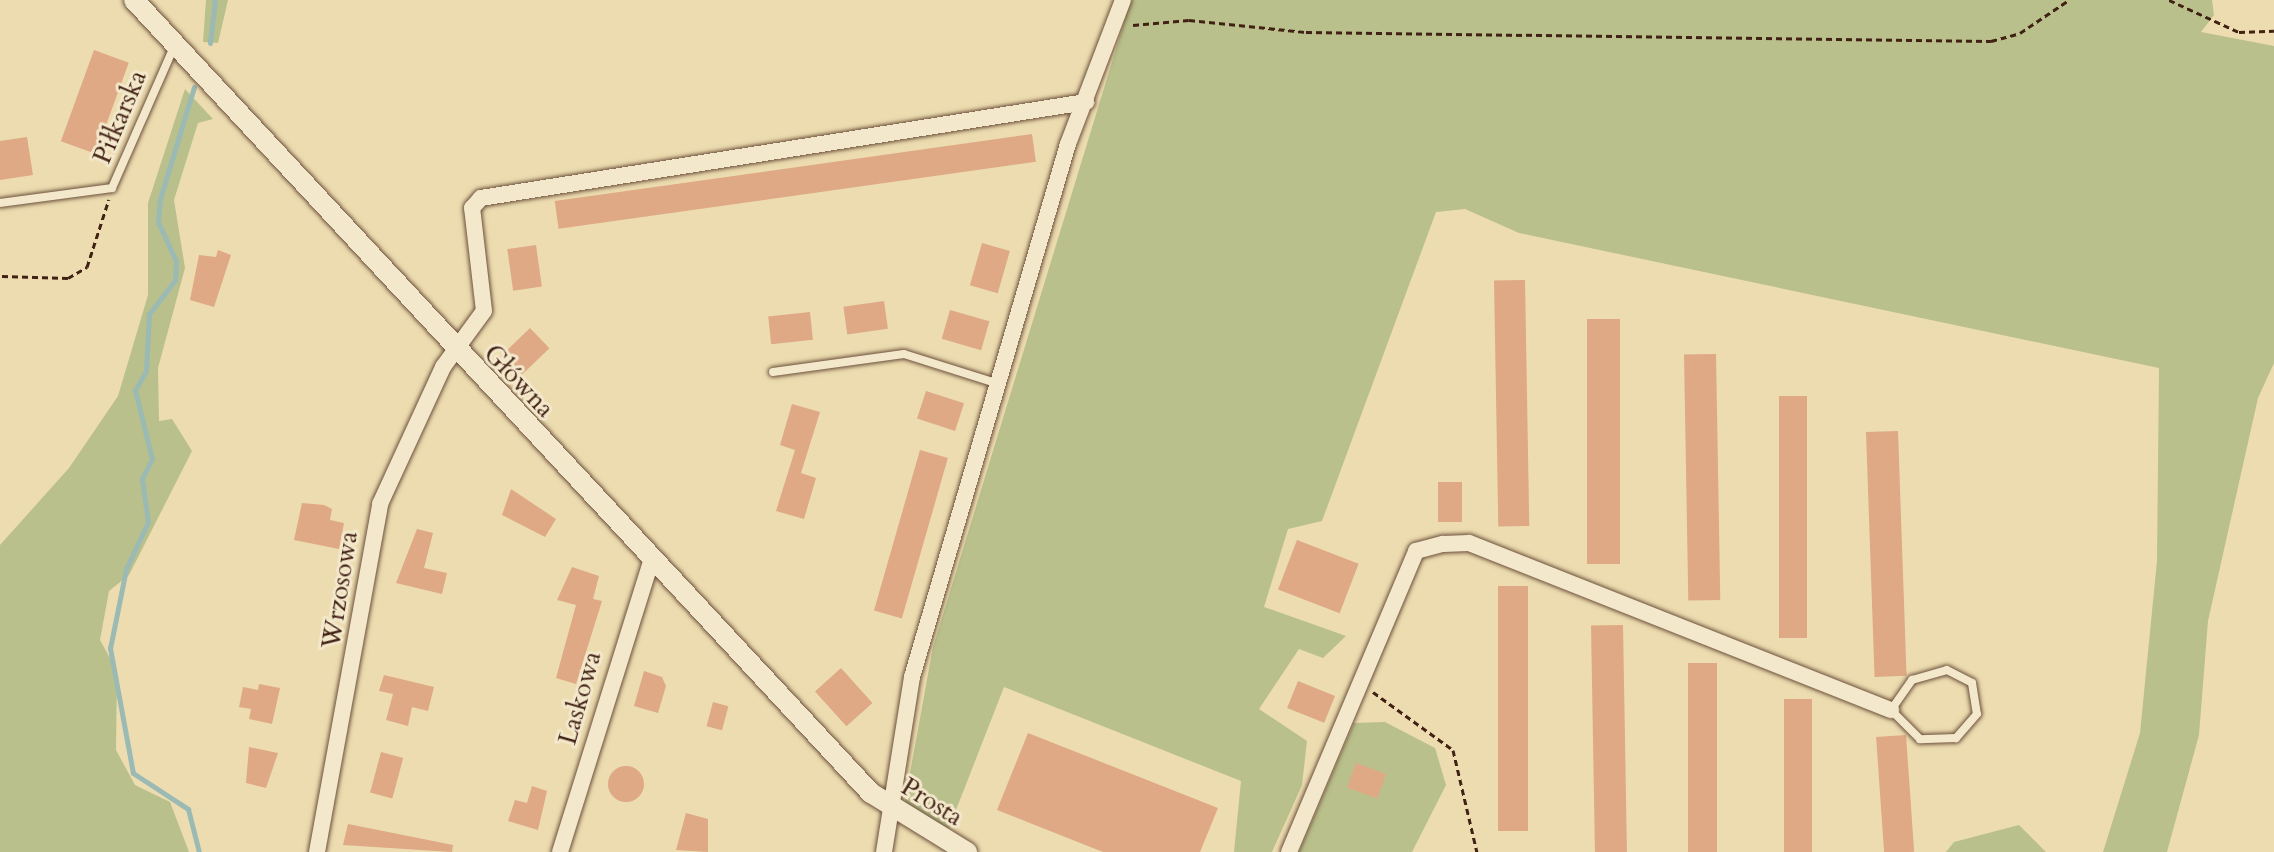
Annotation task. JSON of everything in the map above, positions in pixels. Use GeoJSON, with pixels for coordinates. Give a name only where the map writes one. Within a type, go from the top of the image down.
{"type":"FeatureCollection","features":[{"type":"Feature","properties":{"kind":"street","name":"Główna"},"geometry":{"type":"LineString","coordinates":[[134,0],[454,350],[871,793]]}},
{"type":"Feature","properties":{"kind":"street"},"geometry":{"type":"LineString","coordinates":[[884,852],[893,812],[906,698],[1086,102],[1117,26],[1123,0]]}},
{"type":"Feature","properties":{"kind":"street","name":"Wrzosowa"},"geometry":{"type":"LineString","coordinates":[[317,852],[380,504],[454,350],[484,311],[472,208],[488,193],[1086,102]]}},
{"type":"Feature","properties":{"kind":"street"},"geometry":{"type":"LineString","coordinates":[[1289,852],[1355,683],[1416,551],[1469,543],[1891,710]]}},
{"type":"Feature","properties":{"kind":"street","name":"Laskowa"},"geometry":{"type":"LineString","coordinates":[[560,852],[651,561]]}},
{"type":"Feature","properties":{"kind":"street","name":"Prosta"},"geometry":{"type":"LineString","coordinates":[[871,793],[893,812],[967,852]]}},
{"type":"Feature","properties":{"kind":"lane","name":"Piłkarska"},"geometry":{"type":"LineString","coordinates":[[0,203],[112,188],[174,46]]}},
{"type":"Feature","properties":{"kind":"lane"},"geometry":{"type":"LineString","coordinates":[[773,372],[904,354],[1000,384]]}},
{"type":"Feature","properties":{"kind":"lane"},"geometry":{"type":"LineString","coordinates":[[1947,670],[1972,683],[1977,699],[1969,728],[1938,742],[1920,739],[1891,710],[1912,680],[1947,670]]}},
{"type":"Feature","properties":{"kind":"path"},"geometry":{"type":"LineString","coordinates":[[1117,26],[1189,20],[1306,32],[1991,41],[2020,33],[2069,0]]}},
{"type":"Feature","properties":{"kind":"path"},"geometry":{"type":"LineString","coordinates":[[2169,0],[2239,32],[2274,31]]}},
{"type":"Feature","properties":{"kind":"path"},"geometry":{"type":"LineString","coordinates":[[2,276],[68,278],[87,267],[112,188]]}},
{"type":"Feature","properties":{"kind":"path"},"geometry":{"type":"LineString","coordinates":[[1355,683],[1395,703],[1453,750],[1477,852]]}},
{"type":"Feature","properties":{"kind":"green space"},"geometry":{"type":"Polygon","coordinates":[[[206,0],[228,0],[218,43],[203,42],[206,0]]]}},
{"type":"Feature","properties":{"kind":"green space"},"geometry":{"type":"Polygon","coordinates":[[[1131,0],[2212,0],[2214,15],[2201,32],[2274,46],[2274,363],[2258,398],[2208,621],[2199,735],[2167,852],[2103,852],[2140,733],[2157,561],[2159,368],[1519,233],[1465,209],[1436,212],[1322,521],[1288,529],[1264,607],[1346,636],[1323,658],[1299,649],[1259,709],[1307,741],[1302,785],[1272,852],[1234,852],[1241,781],[1004,687],[949,828],[904,806],[933,647],[1131,0]]]}},
{"type":"Feature","properties":{"kind":"green space"},"geometry":{"type":"Polygon","coordinates":[[[185,89],[213,119],[198,123],[174,200],[185,268],[158,368],[159,421],[172,419],[192,451],[129,575],[109,591],[100,640],[117,671],[116,750],[135,785],[170,802],[189,852],[0,852],[0,545],[69,468],[118,396],[148,295],[148,203],[185,89]]]}},
{"type":"Feature","properties":{"kind":"green space"},"geometry":{"type":"Polygon","coordinates":[[[1385,722],[1435,748],[1446,785],[1412,852],[1299,852],[1354,723],[1385,722]]]}},
{"type":"Feature","properties":{"kind":"green space"},"geometry":{"type":"Polygon","coordinates":[[[2019,825],[2046,852],[1946,852],[1954,842],[2019,825]]]}},
{"type":"Feature","properties":{"kind":"building"},"geometry":{"type":"Polygon","coordinates":[[[94,50],[129,63],[96,154],[61,141],[94,50]]]}},
{"type":"Feature","properties":{"kind":"building"},"geometry":{"type":"Polygon","coordinates":[[[1032,134],[1036,162],[559,229],[555,201],[1032,134]]]}},
{"type":"Feature","properties":{"kind":"building"},"geometry":{"type":"Polygon","coordinates":[[[27,137],[33,175],[0,180],[0,141],[27,137]]]}},
{"type":"Feature","properties":{"kind":"building"},"geometry":{"type":"Polygon","coordinates":[[[982,243],[1010,251],[998,293],[970,285],[982,243]]]}},
{"type":"Feature","properties":{"kind":"building"},"geometry":{"type":"Polygon","coordinates":[[[536,245],[542,287],[513,291],[507,249],[536,245]]]}},
{"type":"Feature","properties":{"kind":"building"},"geometry":{"type":"Polygon","coordinates":[[[218,250],[231,255],[214,307],[190,300],[199,255],[216,257],[218,250]]]}},
{"type":"Feature","properties":{"kind":"building"},"geometry":{"type":"Polygon","coordinates":[[[1525,280],[1529,526],[1498,527],[1494,281],[1525,280]]]}},
{"type":"Feature","properties":{"kind":"building"},"geometry":{"type":"Polygon","coordinates":[[[884,301],[888,329],[847,334],[843,307],[884,301]]]}},
{"type":"Feature","properties":{"kind":"building"},"geometry":{"type":"Polygon","coordinates":[[[950,310],[989,321],[981,350],[942,339],[950,310]]]}},
{"type":"Feature","properties":{"kind":"building"},"geometry":{"type":"Polygon","coordinates":[[[810,312],[813,340],[771,344],[768,316],[810,312]]]}},
{"type":"Feature","properties":{"kind":"building"},"geometry":{"type":"Polygon","coordinates":[[[1587,319],[1620,319],[1620,564],[1587,564],[1587,319]]]}},
{"type":"Feature","properties":{"kind":"building"},"geometry":{"type":"Polygon","coordinates":[[[530,328],[549,348],[519,377],[500,357],[530,328]]]}},
{"type":"Feature","properties":{"kind":"building"},"geometry":{"type":"Polygon","coordinates":[[[1716,354],[1720,600],[1688,601],[1684,355],[1716,354]]]}},
{"type":"Feature","properties":{"kind":"building"},"geometry":{"type":"Polygon","coordinates":[[[926,391],[964,403],[955,431],[917,419],[926,391]]]}},
{"type":"Feature","properties":{"kind":"building"},"geometry":{"type":"Polygon","coordinates":[[[1779,396],[1807,396],[1807,638],[1779,638],[1779,396]]]}},
{"type":"Feature","properties":{"kind":"building"},"geometry":{"type":"Polygon","coordinates":[[[792,404],[820,412],[801,473],[816,478],[804,519],[776,511],[795,450],[780,445],[792,404]]]}},
{"type":"Feature","properties":{"kind":"building"},"geometry":{"type":"Polygon","coordinates":[[[1898,431],[1907,676],[1875,677],[1866,432],[1898,431]]]}},
{"type":"Feature","properties":{"kind":"building"},"geometry":{"type":"Polygon","coordinates":[[[920,450],[948,458],[902,619],[874,611],[920,450]]]}},
{"type":"Feature","properties":{"kind":"building"},"geometry":{"type":"Polygon","coordinates":[[[1438,482],[1462,482],[1462,522],[1438,522],[1438,482]]]}},
{"type":"Feature","properties":{"kind":"building"},"geometry":{"type":"Polygon","coordinates":[[[511,489],[556,519],[545,537],[502,515],[511,489]]]}},
{"type":"Feature","properties":{"kind":"building"},"geometry":{"type":"Polygon","coordinates":[[[302,503],[324,505],[332,509],[330,520],[344,523],[339,549],[294,540],[302,503]]]}},
{"type":"Feature","properties":{"kind":"building"},"geometry":{"type":"Polygon","coordinates":[[[417,529],[433,533],[424,568],[447,573],[442,594],[396,583],[417,529]]]}},
{"type":"Feature","properties":{"kind":"building"},"geometry":{"type":"Polygon","coordinates":[[[1297,540],[1359,564],[1340,613],[1278,589],[1297,540]]]}},
{"type":"Feature","properties":{"kind":"building"},"geometry":{"type":"Polygon","coordinates":[[[572,567],[599,576],[593,599],[602,601],[576,684],[556,678],[576,605],[557,600],[572,567]]]}},
{"type":"Feature","properties":{"kind":"building"},"geometry":{"type":"Polygon","coordinates":[[[1498,586],[1528,586],[1528,831],[1498,831],[1498,586]]]}},
{"type":"Feature","properties":{"kind":"building"},"geometry":{"type":"Polygon","coordinates":[[[1623,625],[1627,852],[1595,852],[1591,626],[1623,625]]]}},
{"type":"Feature","properties":{"kind":"building"},"geometry":{"type":"Polygon","coordinates":[[[1688,663],[1717,663],[1717,852],[1688,852],[1688,663]]]}},
{"type":"Feature","properties":{"kind":"building"},"geometry":{"type":"Polygon","coordinates":[[[841,668],[872,703],[846,726],[815,691],[841,668]]]}},
{"type":"Feature","properties":{"kind":"building"},"geometry":{"type":"Polygon","coordinates":[[[644,671],[662,677],[666,686],[658,713],[634,706],[644,671]]]}},
{"type":"Feature","properties":{"kind":"building"},"geometry":{"type":"Polygon","coordinates":[[[384,675],[434,687],[428,711],[412,707],[408,726],[386,720],[393,694],[379,691],[384,675]]]}},
{"type":"Feature","properties":{"kind":"building"},"geometry":{"type":"Polygon","coordinates":[[[1298,681],[1335,696],[1324,723],[1287,708],[1298,681]]]}},
{"type":"Feature","properties":{"kind":"building"},"geometry":{"type":"Polygon","coordinates":[[[259,684],[280,688],[272,724],[249,719],[251,709],[239,707],[243,687],[258,690],[259,684]]]}},
{"type":"Feature","properties":{"kind":"building"},"geometry":{"type":"Polygon","coordinates":[[[1784,699],[1812,699],[1812,852],[1784,852],[1784,699]]]}},
{"type":"Feature","properties":{"kind":"building"},"geometry":{"type":"Polygon","coordinates":[[[713,702],[728,706],[722,730],[707,726],[713,702]]]}},
{"type":"Feature","properties":{"kind":"building"},"geometry":{"type":"Polygon","coordinates":[[[1028,733],[1218,808],[1200,852],[1103,852],[997,810],[1028,733]]]}},
{"type":"Feature","properties":{"kind":"building"},"geometry":{"type":"Polygon","coordinates":[[[1906,735],[1914,852],[1884,852],[1876,737],[1906,735]]]}},
{"type":"Feature","properties":{"kind":"building"},"geometry":{"type":"Polygon","coordinates":[[[249,747],[278,753],[266,788],[246,783],[249,747]]]}},
{"type":"Feature","properties":{"kind":"building"},"geometry":{"type":"Polygon","coordinates":[[[381,752],[403,758],[392,799],[370,793],[381,752]]]}},
{"type":"Feature","properties":{"kind":"building"},"geometry":{"type":"Polygon","coordinates":[[[1356,763],[1386,774],[1377,798],[1347,787],[1356,763]]]}},
{"type":"Feature","properties":{"kind":"building"},"geometry":{"type":"Polygon","coordinates":[[[626,766],[639,771],[644,784],[639,797],[626,802],[613,797],[608,784],[613,771],[626,766]]]}},
{"type":"Feature","properties":{"kind":"building"},"geometry":{"type":"Polygon","coordinates":[[[532,786],[547,791],[538,830],[508,821],[515,800],[527,803],[532,786]]]}},
{"type":"Feature","properties":{"kind":"building"},"geometry":{"type":"Polygon","coordinates":[[[686,813],[708,819],[708,852],[676,850],[686,813]]]}},
{"type":"Feature","properties":{"kind":"building"},"geometry":{"type":"Polygon","coordinates":[[[348,824],[453,845],[452,852],[343,845],[348,824]]]}},
{"type":"Feature","properties":{"kind":"waterway"},"geometry":{"type":"LineString","coordinates":[[210,43],[215,0]]}},
{"type":"Feature","properties":{"kind":"waterway"},"geometry":{"type":"LineString","coordinates":[[194,87],[160,199],[158,222],[176,261],[175,280],[149,314],[146,371],[135,390],[152,459],[142,479],[148,522],[126,569],[110,648],[133,773],[188,809],[199,852]]}}]}
